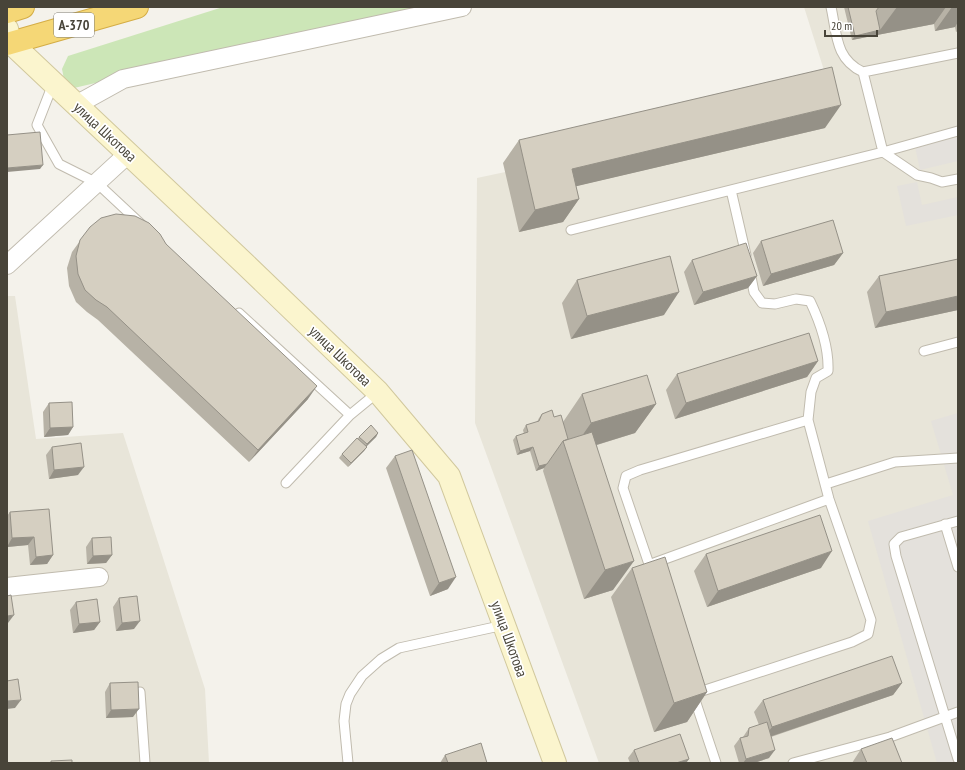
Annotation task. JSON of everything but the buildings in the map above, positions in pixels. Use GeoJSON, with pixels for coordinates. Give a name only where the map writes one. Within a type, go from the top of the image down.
{"type":"FeatureCollection","features":[{"type":"Feature","properties":{"kind":"highway"},"geometry":{"type":"LineString","coordinates":[[7,12],[23,7]]}},
{"type":"Feature","properties":{"kind":"highway","name":"А-370"},"geometry":{"type":"LineString","coordinates":[[8,39],[137,7]]}},
{"type":"Feature","properties":{"kind":"street"},"geometry":{"type":"LineString","coordinates":[[76,105],[123,79],[462,7]]}},
{"type":"Feature","properties":{"kind":"street","name":"улица Шкотова"},"geometry":{"type":"LineString","coordinates":[[8,39],[378,392],[449,476],[555,763]]}},
{"type":"Feature","properties":{"kind":"street"},"geometry":{"type":"LineString","coordinates":[[7,265],[128,154]]}},
{"type":"Feature","properties":{"kind":"street"},"geometry":{"type":"LineString","coordinates":[[7,587],[99,577]]}},
{"type":"Feature","properties":{"kind":"lane"},"geometry":{"type":"LineString","coordinates":[[831,7],[840,52],[852,67],[863,72],[958,53]]}},
{"type":"Feature","properties":{"kind":"lane"},"geometry":{"type":"LineString","coordinates":[[863,72],[883,152],[917,175],[942,182],[958,180]]}},
{"type":"Feature","properties":{"kind":"lane"},"geometry":{"type":"LineString","coordinates":[[54,84],[37,125],[59,164],[97,183],[150,231]]}},
{"type":"Feature","properties":{"kind":"lane"},"geometry":{"type":"LineString","coordinates":[[571,230],[883,152],[958,131]]}},
{"type":"Feature","properties":{"kind":"lane"},"geometry":{"type":"LineString","coordinates":[[716,763],[692,690],[852,642],[868,634],[871,620],[829,499],[808,420],[811,392],[816,378],[828,371],[828,357],[816,314],[810,301],[796,298],[775,304],[762,303],[754,292],[731,190]]}},
{"type":"Feature","properties":{"kind":"lane"},"geometry":{"type":"LineString","coordinates":[[232,307],[350,415]]}},
{"type":"Feature","properties":{"kind":"lane"},"geometry":{"type":"LineString","coordinates":[[924,352],[958,342]]}},
{"type":"Feature","properties":{"kind":"lane"},"geometry":{"type":"LineString","coordinates":[[286,483],[350,415],[378,392]]}},
{"type":"Feature","properties":{"kind":"lane"},"geometry":{"type":"LineString","coordinates":[[654,579],[623,488],[626,476],[640,470],[808,420]]}},
{"type":"Feature","properties":{"kind":"lane"},"geometry":{"type":"LineString","coordinates":[[826,484],[895,462],[958,458]]}},
{"type":"Feature","properties":{"kind":"lane"},"geometry":{"type":"LineString","coordinates":[[650,565],[829,499]]}},
{"type":"Feature","properties":{"kind":"lane"},"geometry":{"type":"LineString","coordinates":[[958,521],[901,536],[894,544],[896,556],[958,759]]}},
{"type":"Feature","properties":{"kind":"lane"},"geometry":{"type":"LineString","coordinates":[[945,524],[958,567]]}},
{"type":"Feature","properties":{"kind":"lane"},"geometry":{"type":"LineString","coordinates":[[348,763],[344,721],[346,704],[350,694],[362,676],[381,659],[399,648],[504,625]]}},
{"type":"Feature","properties":{"kind":"lane"},"geometry":{"type":"LineString","coordinates":[[140,692],[145,763]]}},
{"type":"Feature","properties":{"kind":"lane"},"geometry":{"type":"LineString","coordinates":[[793,763],[891,740],[945,716],[958,712]]}},
{"type":"Feature","properties":{"kind":"shaded area"},"geometry":{"type":"Polygon","coordinates":[[[804,7],[958,7],[958,763],[599,763],[475,423],[477,178],[834,102],[804,7]]]}},
{"type":"Feature","properties":{"kind":"shaded area"},"geometry":{"type":"Polygon","coordinates":[[[958,137],[958,161],[920,170],[915,147],[958,137]]]}},
{"type":"Feature","properties":{"kind":"shaded area"},"geometry":{"type":"Polygon","coordinates":[[[917,182],[922,205],[958,197],[958,215],[906,226],[897,186],[917,182]]]}},
{"type":"Feature","properties":{"kind":"shaded area"},"geometry":{"type":"Polygon","coordinates":[[[7,296],[15,296],[36,439],[123,433],[205,689],[209,763],[7,763],[7,296]]]}},
{"type":"Feature","properties":{"kind":"shaded area"},"geometry":{"type":"Polygon","coordinates":[[[958,413],[958,763],[937,763],[868,521],[953,495],[931,421],[958,413]]]}},
{"type":"Feature","properties":{"kind":"green space"},"geometry":{"type":"Polygon","coordinates":[[[223,7],[421,7],[74,88],[64,79],[62,69],[68,56],[223,7]]]}}]}
